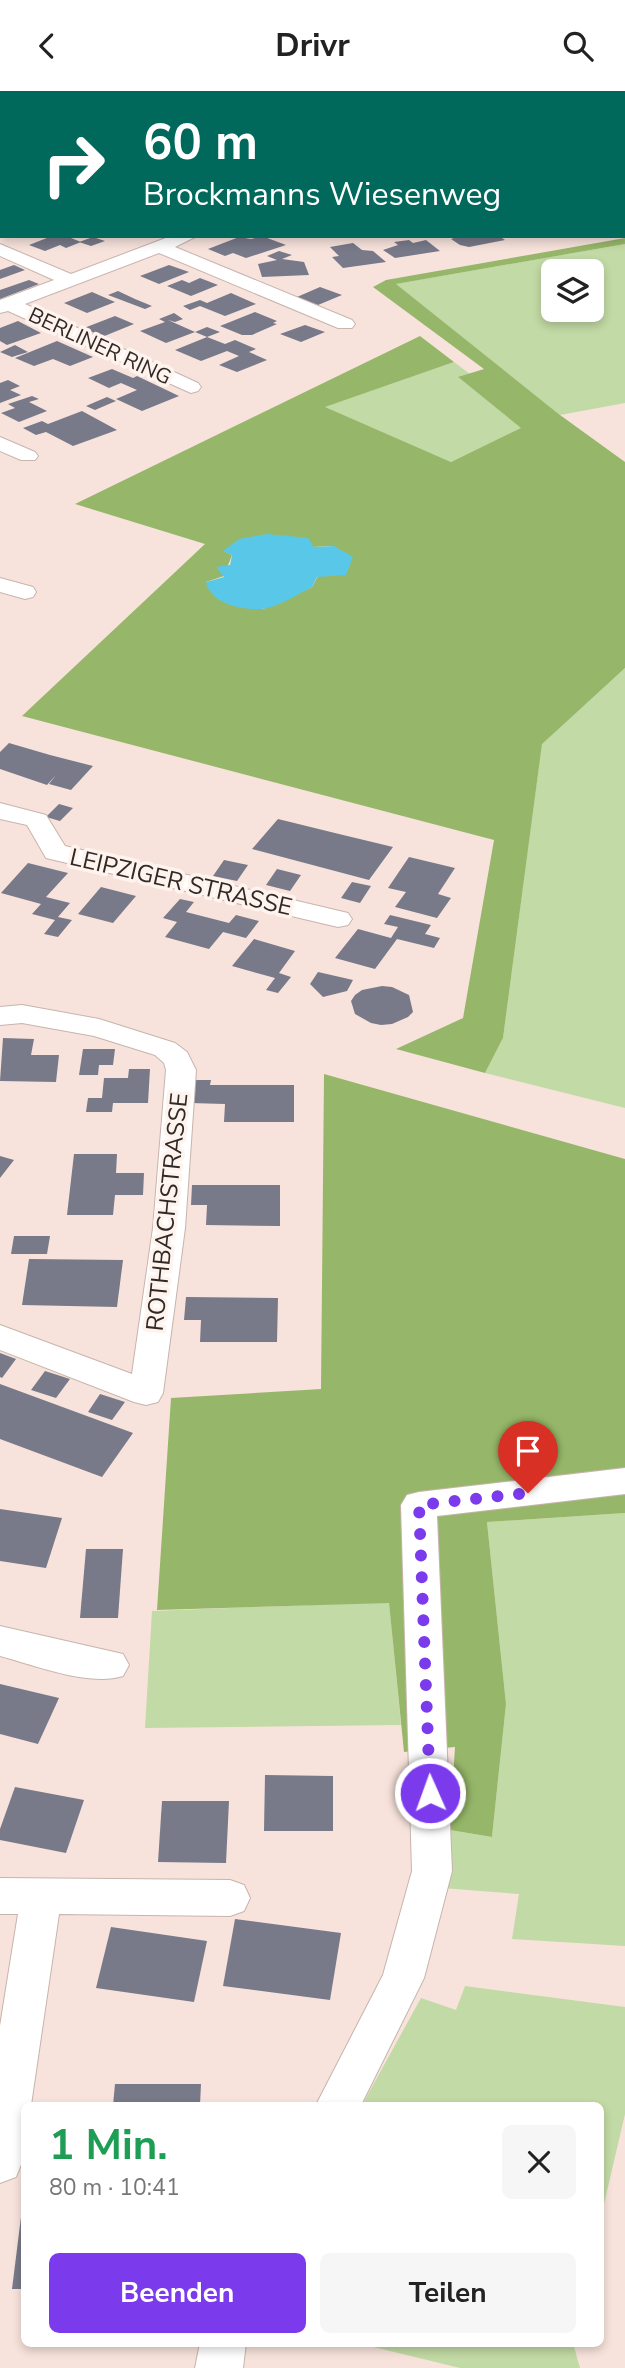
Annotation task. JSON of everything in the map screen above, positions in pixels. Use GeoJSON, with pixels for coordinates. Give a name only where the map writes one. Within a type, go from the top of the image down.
{"type":"FeatureCollection","features":[{"type":"Feature","properties":{"kind":"street","name":"BERLINER RING"},"geometry":{"type":"LineString","coordinates":[[5,306],[183,238]]}},
{"type":"Feature","properties":{"kind":"street"},"geometry":{"type":"LineString","coordinates":[[160,247],[345,324]]}},
{"type":"Feature","properties":{"kind":"street"},"geometry":{"type":"LineString","coordinates":[[0,249],[71,281]]}},
{"type":"Feature","properties":{"kind":"street","name":"BERLINER RING"},"geometry":{"type":"LineString","coordinates":[[5,306],[191,387]]}},
{"type":"Feature","properties":{"kind":"street"},"geometry":{"type":"LineString","coordinates":[[0,443],[28,456]]}},
{"type":"Feature","properties":{"kind":"street"},"geometry":{"type":"LineString","coordinates":[[0,585],[25,592]]}},
{"type":"Feature","properties":{"kind":"street","name":"LEIPZIGER STRASSE"},"geometry":{"type":"LineString","coordinates":[[0,811],[37,820],[55,852],[338,919]]}},
{"type":"Feature","properties":{"kind":"street","name":"ROTHBACHSTRASSE"},"geometry":{"type":"LineString","coordinates":[[0,1016],[22,1014],[99,1028],[165,1049],[177,1059],[181,1070],[169,1228],[146,1393],[0,1337]]}},
{"type":"Feature","properties":{"kind":"street"},"geometry":{"type":"LineString","coordinates":[[340,2102],[403,1978],[432,1871],[419,1505],[625,1481]]}},
{"type":"Feature","properties":{"kind":"street"},"geometry":{"type":"LineString","coordinates":[[0,1641],[80,1661],[110,1664]]}},
{"type":"Feature","properties":{"kind":"street"},"geometry":{"type":"LineString","coordinates":[[0,1896],[230,1898]]}},
{"type":"Feature","properties":{"kind":"street"},"geometry":{"type":"LineString","coordinates":[[0,2162],[41,1898]]}},
{"type":"Feature","properties":{"kind":"street"},"geometry":{"type":"LineString","coordinates":[[219,2368],[222,2347]]}},
{"type":"Feature","properties":{"kind":"green space"},"geometry":{"type":"Polygon","coordinates":[[[625,238],[625,244],[396,284],[560,415],[625,462],[625,668],[542,744],[503,1038],[485,1073],[396,1049],[463,1018],[494,840],[22,716],[205,544],[75,504],[420,336],[454,362],[325,407],[451,462],[521,428],[458,377],[484,369],[373,287],[386,280],[625,238]],[[334,546],[224,551],[232,555],[224,576],[206,582],[263,609],[312,587],[334,546]]]}},
{"type":"Feature","properties":{"kind":"green space"},"geometry":{"type":"Polygon","coordinates":[[[625,244],[625,403],[560,415],[395,284],[625,244]]]}},
{"type":"Feature","properties":{"kind":"green space"},"geometry":{"type":"Polygon","coordinates":[[[454,362],[470,374],[459,378],[522,428],[451,462],[324,407],[454,362]]]}},
{"type":"Feature","properties":{"kind":"green space"},"geometry":{"type":"Polygon","coordinates":[[[625,668],[625,1108],[485,1073],[503,1038],[542,743],[625,668]]]}},
{"type":"Feature","properties":{"kind":"green space"},"geometry":{"type":"Polygon","coordinates":[[[324,1074],[625,1159],[625,1513],[487,1522],[506,1704],[492,1837],[450,1830],[455,1747],[404,1752],[389,1603],[157,1610],[171,1398],[321,1389],[324,1074]]]}},
{"type":"Feature","properties":{"kind":"green space"},"geometry":{"type":"Polygon","coordinates":[[[625,1513],[625,1946],[512,1939],[519,1894],[442,1888],[450,1830],[492,1837],[506,1704],[487,1522],[625,1513]]]}},
{"type":"Feature","properties":{"kind":"green space"},"geometry":{"type":"Polygon","coordinates":[[[389,1602],[401,1725],[145,1728],[152,1611],[389,1602]]]}},
{"type":"Feature","properties":{"kind":"green space"},"geometry":{"type":"Polygon","coordinates":[[[465,1986],[625,2007],[625,2114],[604,2204],[604,2102],[364,2102],[421,1998],[456,2010],[465,1986]]]}},
{"type":"Feature","properties":{"kind":"green space"},"geometry":{"type":"Polygon","coordinates":[[[373,2347],[574,2347],[580,2368],[460,2368],[373,2347]]]}},
{"type":"Feature","properties":{"kind":"water"},"geometry":{"type":"Polygon","coordinates":[[[267,534],[308,538],[314,547],[334,546],[353,557],[346,575],[317,577],[312,587],[267,608],[236,607],[214,596],[206,582],[224,577],[216,567],[230,565],[232,555],[223,551],[239,539],[267,534]]]}},
{"type":"Feature","properties":{"kind":"building"},"geometry":{"type":"Polygon","coordinates":[[[47,238],[71,238],[81,242],[66,248],[60,245],[45,251],[29,245],[47,238]]]}},
{"type":"Feature","properties":{"kind":"building"},"geometry":{"type":"Polygon","coordinates":[[[90,238],[105,241],[91,246],[79,242],[90,238]]]}},
{"type":"Feature","properties":{"kind":"building"},"geometry":{"type":"Polygon","coordinates":[[[236,238],[267,238],[286,245],[246,258],[233,253],[225,256],[208,249],[236,238]]]}},
{"type":"Feature","properties":{"kind":"building"},"geometry":{"type":"Polygon","coordinates":[[[502,238],[505,240],[469,247],[451,239],[502,238]]]}},
{"type":"Feature","properties":{"kind":"building"},"geometry":{"type":"Polygon","coordinates":[[[409,240],[413,243],[426,240],[440,251],[395,258],[383,250],[398,245],[394,242],[409,240]]]}},
{"type":"Feature","properties":{"kind":"building"},"geometry":{"type":"Polygon","coordinates":[[[353,243],[362,250],[373,251],[386,262],[343,268],[332,257],[339,256],[330,247],[353,243]]]}},
{"type":"Feature","properties":{"kind":"building"},"geometry":{"type":"Polygon","coordinates":[[[279,251],[292,255],[282,259],[304,262],[309,275],[262,277],[258,264],[277,260],[267,256],[279,251]]]}},
{"type":"Feature","properties":{"kind":"building"},"geometry":{"type":"Polygon","coordinates":[[[14,265],[25,270],[0,279],[0,270],[14,265]]]}},
{"type":"Feature","properties":{"kind":"building"},"geometry":{"type":"Polygon","coordinates":[[[169,265],[189,272],[159,284],[140,276],[169,265]]]}},
{"type":"Feature","properties":{"kind":"building"},"geometry":{"type":"Polygon","coordinates":[[[200,278],[218,285],[191,296],[167,286],[182,280],[189,283],[200,278]]]}},
{"type":"Feature","properties":{"kind":"building"},"geometry":{"type":"Polygon","coordinates":[[[29,280],[39,284],[0,299],[0,290],[29,280]]]}},
{"type":"Feature","properties":{"kind":"building"},"geometry":{"type":"Polygon","coordinates":[[[320,287],[342,295],[318,305],[297,297],[320,287]]]}},
{"type":"Feature","properties":{"kind":"building"},"geometry":{"type":"Polygon","coordinates":[[[118,291],[152,306],[145,309],[108,295],[118,291]]]}},
{"type":"Feature","properties":{"kind":"building"},"geometry":{"type":"Polygon","coordinates":[[[92,292],[115,302],[87,313],[64,303],[92,292]]]}},
{"type":"Feature","properties":{"kind":"building"},"geometry":{"type":"Polygon","coordinates":[[[231,293],[256,304],[225,316],[200,306],[190,310],[183,306],[200,300],[207,303],[231,293]]]}},
{"type":"Feature","properties":{"kind":"building"},"geometry":{"type":"Polygon","coordinates":[[[255,312],[277,321],[273,323],[277,324],[252,335],[242,335],[220,326],[255,312]]]}},
{"type":"Feature","properties":{"kind":"building"},"geometry":{"type":"Polygon","coordinates":[[[174,313],[183,319],[175,322],[168,320],[195,332],[166,343],[140,331],[165,322],[159,319],[174,313]]]}},
{"type":"Feature","properties":{"kind":"building"},"geometry":{"type":"Polygon","coordinates":[[[115,316],[134,324],[102,337],[84,328],[115,316]]]}},
{"type":"Feature","properties":{"kind":"building"},"geometry":{"type":"Polygon","coordinates":[[[18,321],[41,333],[7,345],[0,341],[0,328],[18,321]]]}},
{"type":"Feature","properties":{"kind":"building"},"geometry":{"type":"Polygon","coordinates":[[[305,325],[325,332],[301,342],[280,334],[305,325]]]}},
{"type":"Feature","properties":{"kind":"building"},"geometry":{"type":"Polygon","coordinates":[[[207,327],[220,332],[207,337],[195,332],[207,327]]]}},
{"type":"Feature","properties":{"kind":"building"},"geometry":{"type":"Polygon","coordinates":[[[207,337],[225,344],[235,340],[256,349],[249,352],[267,360],[237,372],[219,365],[239,356],[227,351],[201,361],[175,350],[207,337]]]}},
{"type":"Feature","properties":{"kind":"building"},"geometry":{"type":"Polygon","coordinates":[[[57,341],[93,357],[70,366],[53,359],[34,366],[15,358],[57,341]]]}},
{"type":"Feature","properties":{"kind":"building"},"geometry":{"type":"Polygon","coordinates":[[[15,345],[28,352],[12,357],[0,352],[15,345]]]}},
{"type":"Feature","properties":{"kind":"building"},"geometry":{"type":"Polygon","coordinates":[[[112,369],[133,378],[137,376],[179,396],[142,411],[116,399],[137,390],[121,383],[109,388],[88,378],[112,369]]]}},
{"type":"Feature","properties":{"kind":"building"},"geometry":{"type":"Polygon","coordinates":[[[8,380],[20,386],[10,390],[21,395],[0,403],[0,383],[8,380]]]}},
{"type":"Feature","properties":{"kind":"building"},"geometry":{"type":"Polygon","coordinates":[[[32,396],[39,399],[29,402],[47,411],[19,422],[1,413],[15,408],[8,404],[32,396]]]}},
{"type":"Feature","properties":{"kind":"building"},"geometry":{"type":"Polygon","coordinates":[[[107,397],[116,401],[95,410],[86,406],[107,397]]]}},
{"type":"Feature","properties":{"kind":"building"},"geometry":{"type":"Polygon","coordinates":[[[82,411],[117,430],[73,446],[46,432],[36,435],[23,428],[42,421],[48,424],[82,411]]]}},
{"type":"Feature","properties":{"kind":"building"},"geometry":{"type":"Polygon","coordinates":[[[9,743],[93,766],[71,790],[49,784],[56,775],[47,785],[0,769],[0,752],[9,743]]]}},
{"type":"Feature","properties":{"kind":"building"},"geometry":{"type":"Polygon","coordinates":[[[59,804],[73,808],[60,821],[46,817],[59,804]]]}},
{"type":"Feature","properties":{"kind":"building"},"geometry":{"type":"Polygon","coordinates":[[[278,819],[393,847],[369,880],[252,849],[278,819]]]}},
{"type":"Feature","properties":{"kind":"building"},"geometry":{"type":"Polygon","coordinates":[[[409,857],[455,868],[438,894],[451,898],[437,918],[395,907],[406,892],[388,888],[409,857]]]}},
{"type":"Feature","properties":{"kind":"building"},"geometry":{"type":"Polygon","coordinates":[[[224,860],[248,865],[237,881],[213,876],[224,860]]]}},
{"type":"Feature","properties":{"kind":"building"},"geometry":{"type":"Polygon","coordinates":[[[28,863],[68,873],[46,897],[70,903],[58,917],[72,920],[58,937],[44,934],[55,920],[32,914],[41,904],[1,893],[28,863]]]}},
{"type":"Feature","properties":{"kind":"building"},"geometry":{"type":"Polygon","coordinates":[[[277,869],[301,875],[290,891],[266,885],[277,869]]]}},
{"type":"Feature","properties":{"kind":"building"},"geometry":{"type":"Polygon","coordinates":[[[352,882],[371,886],[360,903],[341,898],[352,882]]]}},
{"type":"Feature","properties":{"kind":"building"},"geometry":{"type":"Polygon","coordinates":[[[101,887],[136,896],[113,923],[78,914],[101,887]]]}},
{"type":"Feature","properties":{"kind":"building"},"geometry":{"type":"Polygon","coordinates":[[[180,899],[194,902],[186,912],[229,923],[236,915],[259,921],[246,938],[223,932],[209,949],[165,937],[177,922],[163,918],[180,899]]]}},
{"type":"Feature","properties":{"kind":"building"},"geometry":{"type":"Polygon","coordinates":[[[390,915],[431,925],[425,934],[440,938],[434,948],[397,939],[375,969],[335,958],[358,929],[391,938],[398,927],[384,924],[390,915]]]}},
{"type":"Feature","properties":{"kind":"building"},"geometry":{"type":"Polygon","coordinates":[[[254,939],[295,951],[279,973],[291,977],[278,993],[266,990],[275,978],[232,966],[254,939]]]}},
{"type":"Feature","properties":{"kind":"building"},"geometry":{"type":"Polygon","coordinates":[[[318,972],[353,980],[347,991],[323,997],[310,984],[318,972]]]}},
{"type":"Feature","properties":{"kind":"building"},"geometry":{"type":"Polygon","coordinates":[[[392,987],[409,995],[413,1012],[408,1017],[392,1024],[381,1025],[355,1014],[351,1001],[355,995],[362,990],[392,987]]]}},
{"type":"Feature","properties":{"kind":"building"},"geometry":{"type":"Polygon","coordinates":[[[3,1038],[34,1039],[31,1055],[59,1055],[56,1082],[0,1081],[3,1038]]]}},
{"type":"Feature","properties":{"kind":"building"},"geometry":{"type":"Polygon","coordinates":[[[83,1049],[115,1049],[113,1065],[99,1065],[98,1075],[79,1075],[83,1049]]]}},
{"type":"Feature","properties":{"kind":"building"},"geometry":{"type":"Polygon","coordinates":[[[129,1069],[150,1069],[148,1103],[113,1103],[112,1112],[86,1112],[88,1098],[102,1098],[104,1078],[128,1078],[129,1069]]]}},
{"type":"Feature","properties":{"kind":"building"},"geometry":{"type":"Polygon","coordinates":[[[191,1080],[211,1080],[210,1085],[294,1085],[294,1122],[224,1122],[225,1104],[190,1103],[191,1080]]]}},
{"type":"Feature","properties":{"kind":"building"},"geometry":{"type":"Polygon","coordinates":[[[74,1154],[117,1154],[116,1173],[144,1173],[143,1195],[115,1195],[113,1215],[67,1215],[74,1154]]]}},
{"type":"Feature","properties":{"kind":"building"},"geometry":{"type":"Polygon","coordinates":[[[0,1156],[14,1160],[0,1178],[0,1156]]]}},
{"type":"Feature","properties":{"kind":"building"},"geometry":{"type":"Polygon","coordinates":[[[192,1185],[280,1185],[280,1226],[206,1225],[207,1205],[191,1205],[192,1185]]]}},
{"type":"Feature","properties":{"kind":"building"},"geometry":{"type":"Polygon","coordinates":[[[14,1236],[50,1236],[47,1254],[11,1254],[14,1236]]]}},
{"type":"Feature","properties":{"kind":"building"},"geometry":{"type":"Polygon","coordinates":[[[29,1259],[123,1260],[117,1307],[22,1305],[29,1259]]]}},
{"type":"Feature","properties":{"kind":"building"},"geometry":{"type":"Polygon","coordinates":[[[186,1297],[278,1298],[277,1342],[200,1342],[201,1320],[184,1320],[186,1297]]]}},
{"type":"Feature","properties":{"kind":"building"},"geometry":{"type":"Polygon","coordinates":[[[0,1353],[16,1359],[2,1378],[0,1377],[0,1353]]]}},
{"type":"Feature","properties":{"kind":"building"},"geometry":{"type":"Polygon","coordinates":[[[45,1371],[70,1379],[56,1398],[31,1390],[45,1371]]]}},
{"type":"Feature","properties":{"kind":"building"},"geometry":{"type":"Polygon","coordinates":[[[0,1384],[133,1433],[102,1477],[0,1439],[0,1384]]]}},
{"type":"Feature","properties":{"kind":"building"},"geometry":{"type":"Polygon","coordinates":[[[100,1394],[125,1402],[112,1420],[88,1412],[100,1394]]]}},
{"type":"Feature","properties":{"kind":"building"},"geometry":{"type":"Polygon","coordinates":[[[0,1509],[62,1518],[46,1568],[0,1561],[0,1509]]]}},
{"type":"Feature","properties":{"kind":"building"},"geometry":{"type":"Polygon","coordinates":[[[86,1549],[123,1549],[118,1618],[80,1618],[86,1549]]]}},
{"type":"Feature","properties":{"kind":"building"},"geometry":{"type":"Polygon","coordinates":[[[0,1684],[59,1698],[38,1744],[0,1734],[0,1684]]]}},
{"type":"Feature","properties":{"kind":"building"},"geometry":{"type":"Polygon","coordinates":[[[265,1775],[333,1776],[333,1831],[264,1831],[265,1775]]]}},
{"type":"Feature","properties":{"kind":"building"},"geometry":{"type":"Polygon","coordinates":[[[15,1787],[84,1800],[66,1853],[0,1840],[0,1829],[15,1787]]]}},
{"type":"Feature","properties":{"kind":"building"},"geometry":{"type":"Polygon","coordinates":[[[162,1801],[229,1801],[226,1863],[158,1862],[162,1801]]]}},
{"type":"Feature","properties":{"kind":"building"},"geometry":{"type":"Polygon","coordinates":[[[235,1919],[341,1933],[330,2000],[223,1986],[235,1919]]]}},
{"type":"Feature","properties":{"kind":"building"},"geometry":{"type":"Polygon","coordinates":[[[111,1927],[207,1941],[194,2002],[96,1988],[111,1927]]]}},
{"type":"Feature","properties":{"kind":"building"},"geometry":{"type":"Polygon","coordinates":[[[115,2084],[201,2084],[200,2102],[113,2102],[115,2084]]]}},
{"type":"Feature","properties":{"kind":"building"},"geometry":{"type":"Polygon","coordinates":[[[21,2217],[21,2289],[12,2289],[21,2217]]]}},
{"type":"Feature","properties":{"kind":"route"},"geometry":{"type":"LineString","coordinates":[[430,1793],[419,1505],[528,1493]]}}]}
